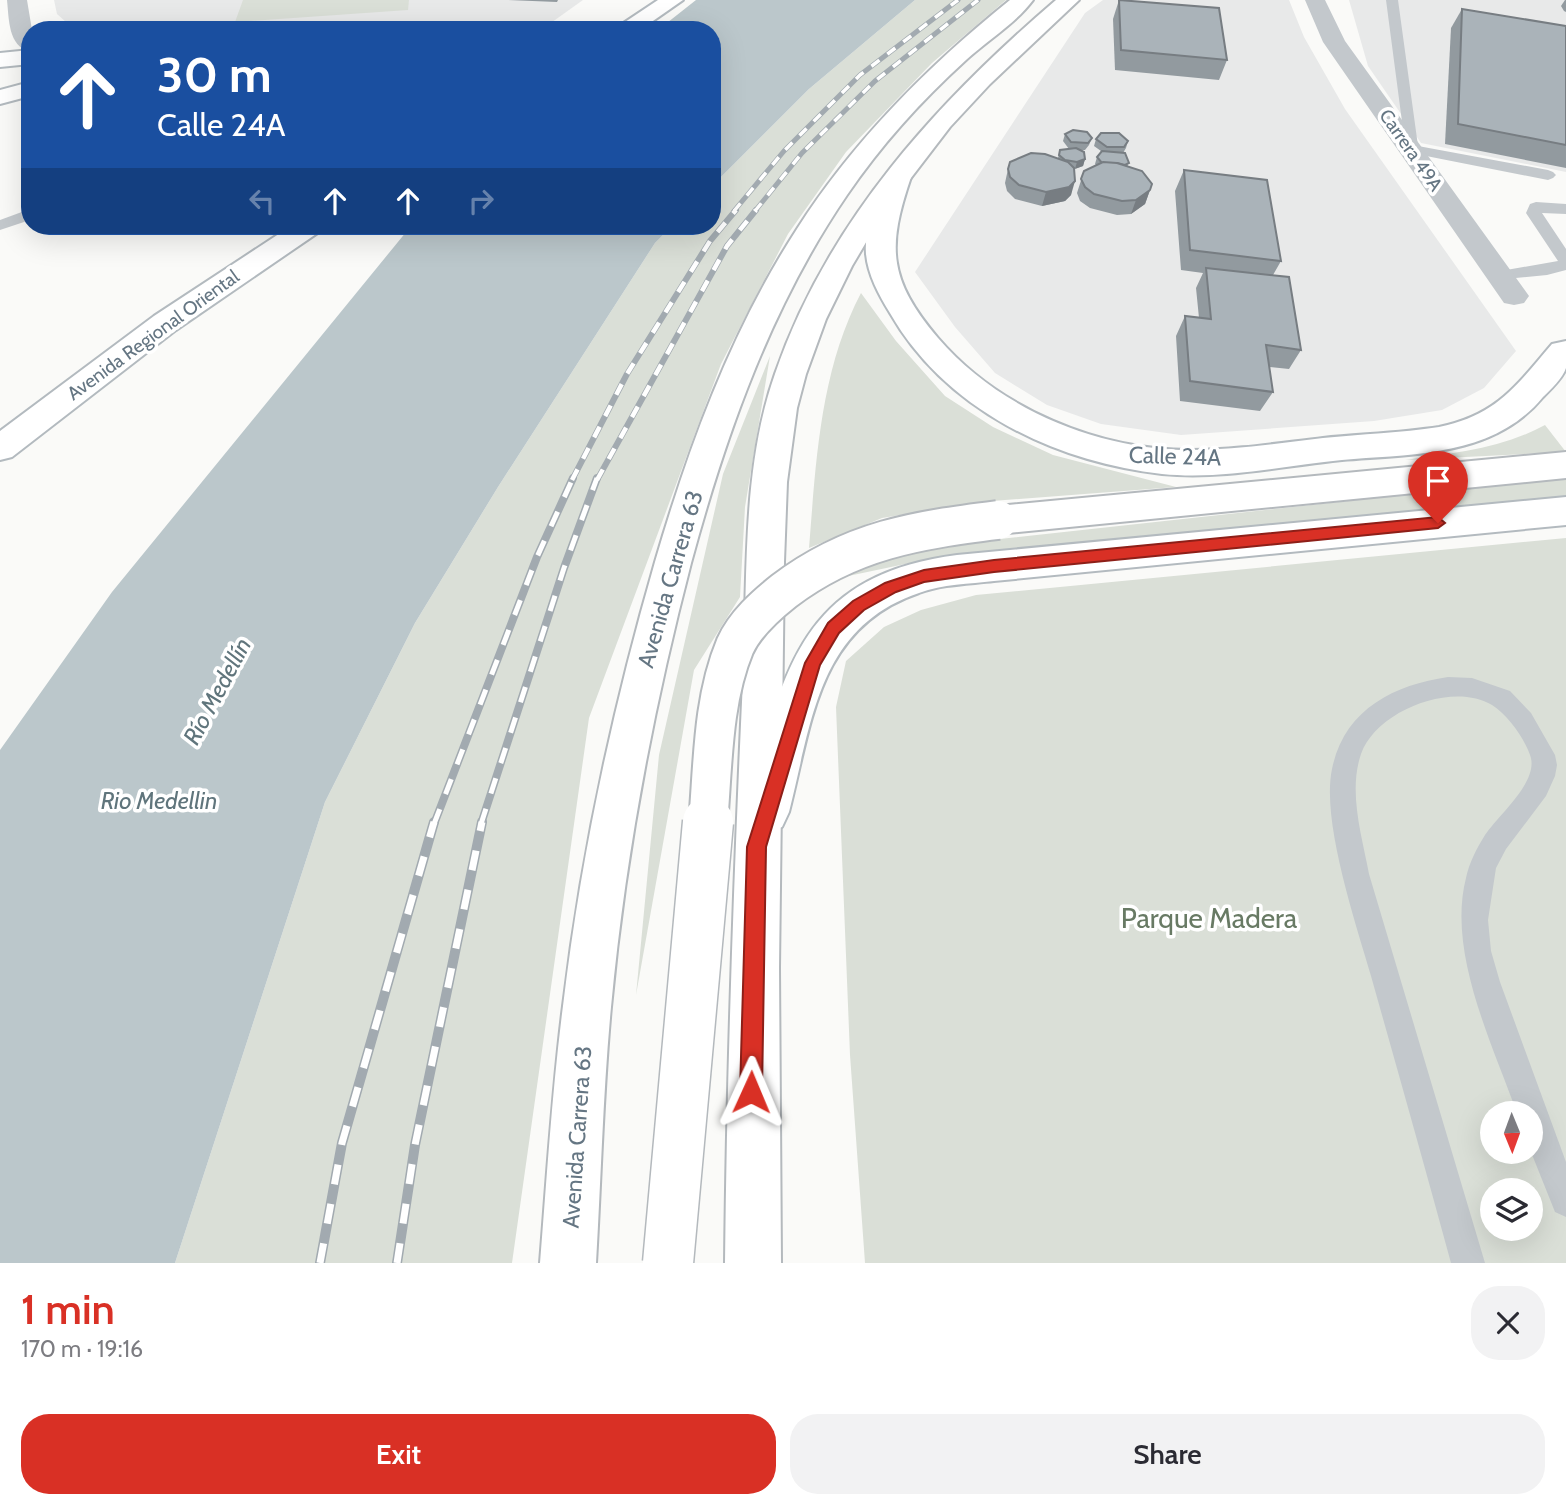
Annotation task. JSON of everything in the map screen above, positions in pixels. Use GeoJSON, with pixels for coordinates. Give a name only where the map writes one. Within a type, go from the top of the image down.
{"type":"FeatureCollection","features":[{"type":"Feature","properties":{"kind":"main road"},"geometry":{"type":"LineString","coordinates":[[639,21],[673,0]]}},
{"type":"Feature","properties":{"kind":"main road","name":"Avenida Carrera 63"},"geometry":{"type":"LineString","coordinates":[[568,1263],[587,1005],[619,784],[649,645],[716,419],[754,333],[800,247],[838,187],[893,122],[946,66],[1023,0]]}},
{"type":"Feature","properties":{"kind":"main road"},"geometry":{"type":"LineString","coordinates":[[753,1263],[751,1092],[769,518],[775,445],[789,376],[832,276],[898,177],[930,136],[995,64],[1069,0]]}},
{"type":"Feature","properties":{"kind":"main road"},"geometry":{"type":"LineString","coordinates":[[0,60],[21,58]]}},
{"type":"Feature","properties":{"kind":"main road","name":"Calle 24A"},"geometry":{"type":"LineString","coordinates":[[898,177],[881,226],[880,251],[888,280],[907,320],[928,349],[954,374],[998,406],[1040,429],[1097,449],[1145,459],[1195,462],[1410,442],[1455,435],[1493,422],[1513,409],[1565,358]]}},
{"type":"Feature","properties":{"kind":"main road","name":"Avenida Regional Oriental"},"geometry":{"type":"LineString","coordinates":[[0,448],[165,323],[296,235]]}},
{"type":"Feature","properties":{"kind":"main road"},"geometry":{"type":"LineString","coordinates":[[668,1263],[719,701],[737,643],[755,615],[793,583],[833,557],[874,540],[927,528],[1566,464]]}},
{"type":"Feature","properties":{"kind":"main road"},"geometry":{"type":"LineString","coordinates":[[757,847],[804,685],[822,644],[834,628],[859,606],[891,587],[924,576],[994,566],[1566,511]]}},
{"type":"Feature","properties":{"kind":"street"},"geometry":{"type":"LineString","coordinates":[[17,0],[21,28]]}},
{"type":"Feature","properties":{"kind":"street","name":"Carrera 49A"},"geometry":{"type":"LineString","coordinates":[[1315,0],[1334,41],[1508,286]]}},
{"type":"Feature","properties":{"kind":"lane"},"geometry":{"type":"LineString","coordinates":[[1392,0],[1410,149],[1548,175]]}},
{"type":"Feature","properties":{"kind":"lane"},"geometry":{"type":"LineString","coordinates":[[1508,286],[1566,262],[1534,213],[1536,207],[1566,209]]}},
{"type":"Feature","properties":{"kind":"lane"},"geometry":{"type":"LineString","coordinates":[[0,225],[21,217]]}},
{"type":"Feature","properties":{"kind":"lane"},"geometry":{"type":"LineString","coordinates":[[1468,1263],[1356,874],[1344,811],[1345,768],[1355,740],[1381,711],[1413,692],[1452,685],[1496,695],[1526,723],[1545,759],[1542,778],[1530,799],[1496,841],[1479,878],[1474,921],[1483,975],[1566,1201]]}},
{"type":"Feature","properties":{"kind":"shaded area"},"geometry":{"type":"Polygon","coordinates":[[[54,0],[583,0],[554,21],[65,21],[57,14],[54,0]]]}},
{"type":"Feature","properties":{"kind":"shaded area"},"geometry":{"type":"Polygon","coordinates":[[[1103,0],[1289,0],[1304,37],[1345,109],[1516,351],[1484,388],[1442,410],[1374,421],[1181,435],[1101,424],[1047,405],[995,373],[955,327],[915,272],[1085,13],[1103,0]]]}},
{"type":"Feature","properties":{"kind":"shaded area"},"geometry":{"type":"Polygon","coordinates":[[[1349,0],[1566,0],[1566,172],[1421,143],[1368,66],[1349,0]]]}},
{"type":"Feature","properties":{"kind":"green space"},"geometry":{"type":"Polygon","coordinates":[[[243,0],[409,0],[408,10],[235,21],[243,0]]]}},
{"type":"Feature","properties":{"kind":"green space"},"geometry":{"type":"Polygon","coordinates":[[[915,0],[1006,0],[932,63],[846,152],[788,234],[721,364],[589,718],[512,1263],[175,1263],[325,802],[415,623],[498,487],[655,243],[663,235],[721,235],[721,177],[809,89],[915,0]]]}},
{"type":"Feature","properties":{"kind":"green space"},"geometry":{"type":"Polygon","coordinates":[[[861,293],[896,341],[945,396],[993,427],[1053,455],[1176,487],[979,502],[882,518],[809,548],[818,450],[828,385],[847,323],[861,293]]]}},
{"type":"Feature","properties":{"kind":"green space"},"geometry":{"type":"Polygon","coordinates":[[[770,356],[745,507],[740,597],[694,670],[636,995],[659,755],[723,474],[770,356]]]}},
{"type":"Feature","properties":{"kind":"green space"},"geometry":{"type":"Polygon","coordinates":[[[1545,425],[1566,452],[1405,460],[1494,445],[1545,425]]]}},
{"type":"Feature","properties":{"kind":"green space"},"geometry":{"type":"Polygon","coordinates":[[[1566,477],[1566,498],[1423,510],[910,563],[834,579],[882,552],[1566,477]]]}},
{"type":"Feature","properties":{"kind":"green space","name":"Parque Madera"},"geometry":{"type":"Polygon","coordinates":[[[1566,538],[1566,1263],[865,1263],[850,1055],[836,707],[846,661],[884,627],[921,610],[976,595],[1566,538]]]}},
{"type":"Feature","properties":{"kind":"water"},"geometry":{"type":"Polygon","coordinates":[[[696,0],[915,0],[809,89],[721,177],[721,21],[669,21],[696,0]]]}},
{"type":"Feature","properties":{"kind":"water","name":"Rio Medellin"},"geometry":{"type":"Polygon","coordinates":[[[404,235],[663,235],[655,243],[498,487],[415,623],[325,802],[175,1263],[0,1263],[0,750],[112,592],[404,235]]]}},
{"type":"Feature","properties":{"kind":"building"},"geometry":{"type":"Polygon","coordinates":[[[1119,0],[1219,8],[1227,60],[1121,50],[1119,0]]]}},
{"type":"Feature","properties":{"kind":"building"},"geometry":{"type":"Polygon","coordinates":[[[1462,9],[1566,26],[1566,145],[1458,124],[1462,9]]]}},
{"type":"Feature","properties":{"kind":"building"},"geometry":{"type":"Polygon","coordinates":[[[1073,130],[1087,132],[1092,138],[1088,143],[1071,142],[1065,134],[1073,130]]]}},
{"type":"Feature","properties":{"kind":"building"},"geometry":{"type":"Polygon","coordinates":[[[1101,133],[1119,133],[1128,141],[1124,147],[1107,147],[1096,139],[1101,133]]]}},
{"type":"Feature","properties":{"kind":"building"},"geometry":{"type":"Polygon","coordinates":[[[1076,148],[1084,152],[1085,159],[1077,162],[1065,160],[1059,155],[1060,150],[1076,148]]]}},
{"type":"Feature","properties":{"kind":"building"},"geometry":{"type":"Polygon","coordinates":[[[1102,151],[1125,153],[1129,163],[1102,163],[1097,157],[1102,151]]]}},
{"type":"Feature","properties":{"kind":"building"},"geometry":{"type":"Polygon","coordinates":[[[1031,153],[1045,154],[1068,162],[1074,168],[1075,181],[1069,187],[1046,192],[1019,185],[1010,177],[1010,162],[1031,153]]]}},
{"type":"Feature","properties":{"kind":"building"},"geometry":{"type":"Polygon","coordinates":[[[1103,162],[1117,163],[1142,171],[1152,184],[1150,190],[1136,200],[1122,201],[1094,194],[1085,187],[1081,179],[1084,171],[1103,162]]]}},
{"type":"Feature","properties":{"kind":"building"},"geometry":{"type":"Polygon","coordinates":[[[1184,170],[1267,180],[1281,261],[1190,250],[1184,170]]]}},
{"type":"Feature","properties":{"kind":"building"},"geometry":{"type":"Polygon","coordinates":[[[1206,268],[1289,277],[1301,350],[1266,345],[1273,392],[1190,381],[1185,316],[1211,319],[1206,268]]]}},
{"type":"Feature","properties":{"kind":"railway"},"geometry":{"type":"LineString","coordinates":[[734,211],[784,151],[860,75],[958,0]]}},
{"type":"Feature","properties":{"kind":"railway"},"geometry":{"type":"LineString","coordinates":[[755,211],[802,153],[875,81],[978,0]]}},
{"type":"Feature","properties":{"kind":"railway"},"geometry":{"type":"LineString","coordinates":[[721,228],[736,210]]}},
{"type":"Feature","properties":{"kind":"railway"},"geometry":{"type":"LineString","coordinates":[[597,480],[727,246],[756,210]]}},
{"type":"Feature","properties":{"kind":"railway"},"geometry":{"type":"LineString","coordinates":[[573,479],[627,374],[715,235]]}},
{"type":"Feature","properties":{"kind":"railway"},"geometry":{"type":"LineString","coordinates":[[481,824],[564,568],[597,478]]}},
{"type":"Feature","properties":{"kind":"railway"},"geometry":{"type":"LineString","coordinates":[[434,824],[537,557],[573,479]]}},
{"type":"Feature","properties":{"kind":"railway"},"geometry":{"type":"LineString","coordinates":[[320,1263],[342,1143],[434,822]]}},
{"type":"Feature","properties":{"kind":"railway"},"geometry":{"type":"LineString","coordinates":[[397,1263],[415,1145],[482,822]]}},
{"type":"Feature","properties":{"kind":"route"},"geometry":{"type":"LineString","coordinates":[[751,1092],[757,847],[804,685],[813,663],[834,628],[859,606],[891,587],[924,576],[994,566],[1438,523]]}},
{"type":"Feature","properties":{"kind":"water label","name":"Río Medellín"},"geometry":{"type":"Point","coordinates":[217,691]}}]}
